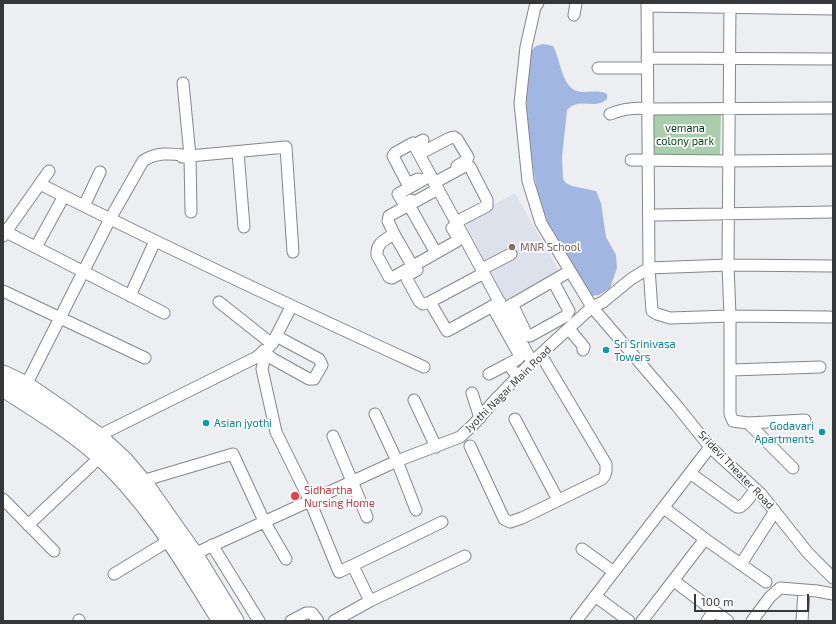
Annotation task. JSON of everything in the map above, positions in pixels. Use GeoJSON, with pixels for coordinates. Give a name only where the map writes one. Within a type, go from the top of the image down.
{"type":"FeatureCollection","features":[{"type":"Feature","properties":{"kind":"highway"},"geometry":{"type":"LineString","coordinates":[[3,374],[26,385],[98,436],[124,460],[142,480],[194,554],[235,621]]}},
{"type":"Feature","properties":{"kind":"highway"},"geometry":{"type":"LineString","coordinates":[[3,388],[79,439],[100,457],[135,493],[170,540],[221,621]]}},
{"type":"Feature","properties":{"kind":"street","name":"Sridevi Theater Road"},"geometry":{"type":"LineString","coordinates":[[538,3],[535,7],[526,47],[520,103],[528,181],[541,222],[592,307],[710,447],[756,489],[808,553],[833,578]]}},
{"type":"Feature","properties":{"kind":"street"},"geometry":{"type":"LineString","coordinates":[[574,15],[576,3]]}},
{"type":"Feature","properties":{"kind":"street"},"geometry":{"type":"LineString","coordinates":[[830,317],[730,316],[670,318],[652,311],[649,268],[647,4],[730,5],[833,9]]}},
{"type":"Feature","properties":{"kind":"street"},"geometry":{"type":"LineString","coordinates":[[730,5],[728,214],[731,370],[730,414],[733,421],[748,423],[805,420]]}},
{"type":"Feature","properties":{"kind":"street"},"geometry":{"type":"LineString","coordinates":[[598,68],[647,63],[729,59],[833,59]]}},
{"type":"Feature","properties":{"kind":"street"},"geometry":{"type":"LineString","coordinates":[[184,83],[190,156],[191,212]]}},
{"type":"Feature","properties":{"kind":"street"},"geometry":{"type":"LineString","coordinates":[[610,114],[631,108],[833,108]]}},
{"type":"Feature","properties":{"kind":"street"},"geometry":{"type":"LineString","coordinates":[[413,267],[394,234],[388,221],[389,216],[409,205],[432,182],[466,161],[468,158],[457,139],[454,137],[417,151],[393,155],[406,182],[409,183],[432,182],[467,165],[470,167],[487,200],[488,206],[456,222]]}},
{"type":"Feature","properties":{"kind":"street"},"geometry":{"type":"LineString","coordinates":[[26,385],[110,219],[143,161],[168,161],[190,156],[286,147],[293,252]]}},
{"type":"Feature","properties":{"kind":"street"},"geometry":{"type":"LineString","coordinates":[[417,151],[433,155]]}},
{"type":"Feature","properties":{"kind":"street"},"geometry":{"type":"LineString","coordinates":[[417,151],[447,212],[483,271],[532,362]]}},
{"type":"Feature","properties":{"kind":"street"},"geometry":{"type":"LineString","coordinates":[[238,152],[244,227]]}},
{"type":"Feature","properties":{"kind":"street"},"geometry":{"type":"LineString","coordinates":[[630,160],[648,162],[833,160]]}},
{"type":"Feature","properties":{"kind":"street"},"geometry":{"type":"LineString","coordinates":[[49,171],[4,232],[164,313]]}},
{"type":"Feature","properties":{"kind":"street"},"geometry":{"type":"LineString","coordinates":[[84,206],[100,172]]}},
{"type":"Feature","properties":{"kind":"street"},"geometry":{"type":"LineString","coordinates":[[40,184],[292,307],[424,367]]}},
{"type":"Feature","properties":{"kind":"street"},"geometry":{"type":"LineString","coordinates":[[36,247],[64,196]]}},
{"type":"Feature","properties":{"kind":"street"},"geometry":{"type":"LineString","coordinates":[[409,205],[436,253]]}},
{"type":"Feature","properties":{"kind":"street"},"geometry":{"type":"LineString","coordinates":[[447,212],[456,222],[462,237]]}},
{"type":"Feature","properties":{"kind":"street"},"geometry":{"type":"LineString","coordinates":[[656,215],[833,212]]}},
{"type":"Feature","properties":{"kind":"street"},"geometry":{"type":"LineString","coordinates":[[394,234],[380,243],[376,252],[389,277],[392,278],[458,241],[462,237]]}},
{"type":"Feature","properties":{"kind":"street"},"geometry":{"type":"LineString","coordinates":[[462,237],[407,277],[421,303],[423,304],[430,302],[511,254]]}},
{"type":"Feature","properties":{"kind":"street"},"geometry":{"type":"LineString","coordinates":[[130,296],[155,241]]}},
{"type":"Feature","properties":{"kind":"street"},"geometry":{"type":"LineString","coordinates":[[649,268],[728,265],[833,266]]}},
{"type":"Feature","properties":{"kind":"street","name":"Jyothi Nagar Main Road"},"geometry":{"type":"LineString","coordinates":[[194,554],[397,461],[460,436],[480,418],[532,362],[592,307],[603,302],[631,279],[649,268]]}},
{"type":"Feature","properties":{"kind":"street"},"geometry":{"type":"LineString","coordinates":[[430,302],[447,331],[553,281],[570,271]]}},
{"type":"Feature","properties":{"kind":"street"},"geometry":{"type":"LineString","coordinates":[[502,305],[527,335],[530,336],[566,316],[569,311],[553,281]]}},
{"type":"Feature","properties":{"kind":"street"},"geometry":{"type":"LineString","coordinates":[[3,290],[144,358]]}},
{"type":"Feature","properties":{"kind":"street"},"geometry":{"type":"LineString","coordinates":[[219,302],[270,344]]}},
{"type":"Feature","properties":{"kind":"street"},"geometry":{"type":"LineString","coordinates":[[489,374],[518,359],[520,356],[502,305]]}},
{"type":"Feature","properties":{"kind":"street"},"geometry":{"type":"LineString","coordinates":[[292,307],[270,344],[262,369],[276,432],[310,501],[339,572],[442,522]]}},
{"type":"Feature","properties":{"kind":"street"},"geometry":{"type":"LineString","coordinates":[[569,329],[584,347],[582,350]]}},
{"type":"Feature","properties":{"kind":"street"},"geometry":{"type":"LineString","coordinates":[[98,436],[257,357],[270,344]]}},
{"type":"Feature","properties":{"kind":"street"},"geometry":{"type":"LineString","coordinates":[[470,446],[504,519],[510,522],[522,518],[602,479],[606,471],[606,464],[541,355]]}},
{"type":"Feature","properties":{"kind":"street"},"geometry":{"type":"LineString","coordinates":[[508,364],[518,377]]}},
{"type":"Feature","properties":{"kind":"street"},"geometry":{"type":"LineString","coordinates":[[731,370],[820,367]]}},
{"type":"Feature","properties":{"kind":"street"},"geometry":{"type":"LineString","coordinates":[[472,393],[480,418]]}},
{"type":"Feature","properties":{"kind":"street"},"geometry":{"type":"LineString","coordinates":[[414,400],[436,446]]}},
{"type":"Feature","properties":{"kind":"street"},"geometry":{"type":"LineString","coordinates":[[375,414],[397,461],[416,510]]}},
{"type":"Feature","properties":{"kind":"street"},"geometry":{"type":"LineString","coordinates":[[514,419],[558,500]]}},
{"type":"Feature","properties":{"kind":"street"},"geometry":{"type":"LineString","coordinates":[[748,423],[793,468]]}},
{"type":"Feature","properties":{"kind":"street"},"geometry":{"type":"LineString","coordinates":[[333,436],[368,517]]}},
{"type":"Feature","properties":{"kind":"street"},"geometry":{"type":"LineString","coordinates":[[576,621],[710,447]]}},
{"type":"Feature","properties":{"kind":"street"},"geometry":{"type":"LineString","coordinates":[[142,480],[233,454],[264,521],[286,559]]}},
{"type":"Feature","properties":{"kind":"street"},"geometry":{"type":"LineString","coordinates":[[28,525],[100,457]]}},
{"type":"Feature","properties":{"kind":"street"},"geometry":{"type":"LineString","coordinates":[[690,473],[737,507],[740,507],[746,503],[756,489]]}},
{"type":"Feature","properties":{"kind":"street"},"geometry":{"type":"LineString","coordinates":[[3,499],[54,551]]}},
{"type":"Feature","properties":{"kind":"street"},"geometry":{"type":"LineString","coordinates":[[664,508],[766,582]]}},
{"type":"Feature","properties":{"kind":"street"},"geometry":{"type":"LineString","coordinates":[[741,564],[775,511]]}},
{"type":"Feature","properties":{"kind":"street"},"geometry":{"type":"LineString","coordinates":[[642,621],[705,539]]}},
{"type":"Feature","properties":{"kind":"street"},"geometry":{"type":"LineString","coordinates":[[114,574],[170,540]]}},
{"type":"Feature","properties":{"kind":"street"},"geometry":{"type":"LineString","coordinates":[[212,545],[259,621]]}},
{"type":"Feature","properties":{"kind":"street"},"geometry":{"type":"LineString","coordinates":[[582,549],[614,572]]}},
{"type":"Feature","properties":{"kind":"street"},"geometry":{"type":"LineString","coordinates":[[334,621],[370,601],[465,556]]}},
{"type":"Feature","properties":{"kind":"street"},"geometry":{"type":"LineString","coordinates":[[353,566],[370,601]]}},
{"type":"Feature","properties":{"kind":"street"},"geometry":{"type":"LineString","coordinates":[[674,581],[728,621]]}},
{"type":"Feature","properties":{"kind":"street"},"geometry":{"type":"LineString","coordinates":[[752,621],[770,597],[780,588],[804,591],[817,590],[833,594]]}},
{"type":"Feature","properties":{"kind":"street"},"geometry":{"type":"LineString","coordinates":[[802,621],[804,591]]}},
{"type":"Feature","properties":{"kind":"street"},"geometry":{"type":"LineString","coordinates":[[595,596],[629,621]]}},
{"type":"Feature","properties":{"kind":"street"},"geometry":{"type":"LineString","coordinates":[[706,621],[714,611]]}},
{"type":"Feature","properties":{"kind":"street"},"geometry":{"type":"LineString","coordinates":[[292,621],[306,613],[312,613],[318,621]]}},
{"type":"Feature","properties":{"kind":"shaded area","name":"MNR School"},"geometry":{"type":"Polygon","coordinates":[[[515,193],[561,274],[507,304],[464,221],[515,193]]]}},
{"type":"Feature","properties":{"kind":"green space","name":"vemana colony park"},"geometry":{"type":"Polygon","coordinates":[[[649,112],[721,112],[720,155],[653,156],[649,112]]]}},
{"type":"Feature","properties":{"kind":"water"},"geometry":{"type":"Polygon","coordinates":[[[543,44],[553,46],[566,80],[575,90],[607,94],[607,99],[597,104],[577,104],[567,110],[562,157],[563,179],[566,183],[572,186],[596,191],[601,203],[606,237],[616,255],[617,268],[610,288],[599,295],[591,296],[549,226],[537,191],[526,126],[527,75],[530,52],[536,46],[543,44]]]}},
{"type":"Feature","properties":{"kind":"place","name":"MNR School"},"geometry":{"type":"Point","coordinates":[512,247]}},
{"type":"Feature","properties":{"kind":"place","name":"Sri Srinivasa Towers"},"geometry":{"type":"Point","coordinates":[606,350]}},
{"type":"Feature","properties":{"kind":"place","name":"Asian jyothi"},"geometry":{"type":"Point","coordinates":[206,423]}},
{"type":"Feature","properties":{"kind":"place","name":"Godavari Apartments"},"geometry":{"type":"Point","coordinates":[822,432]}},
{"type":"Feature","properties":{"kind":"place","name":"Sidhartha Nursing Home"},"geometry":{"type":"Point","coordinates":[295,496]}}]}
